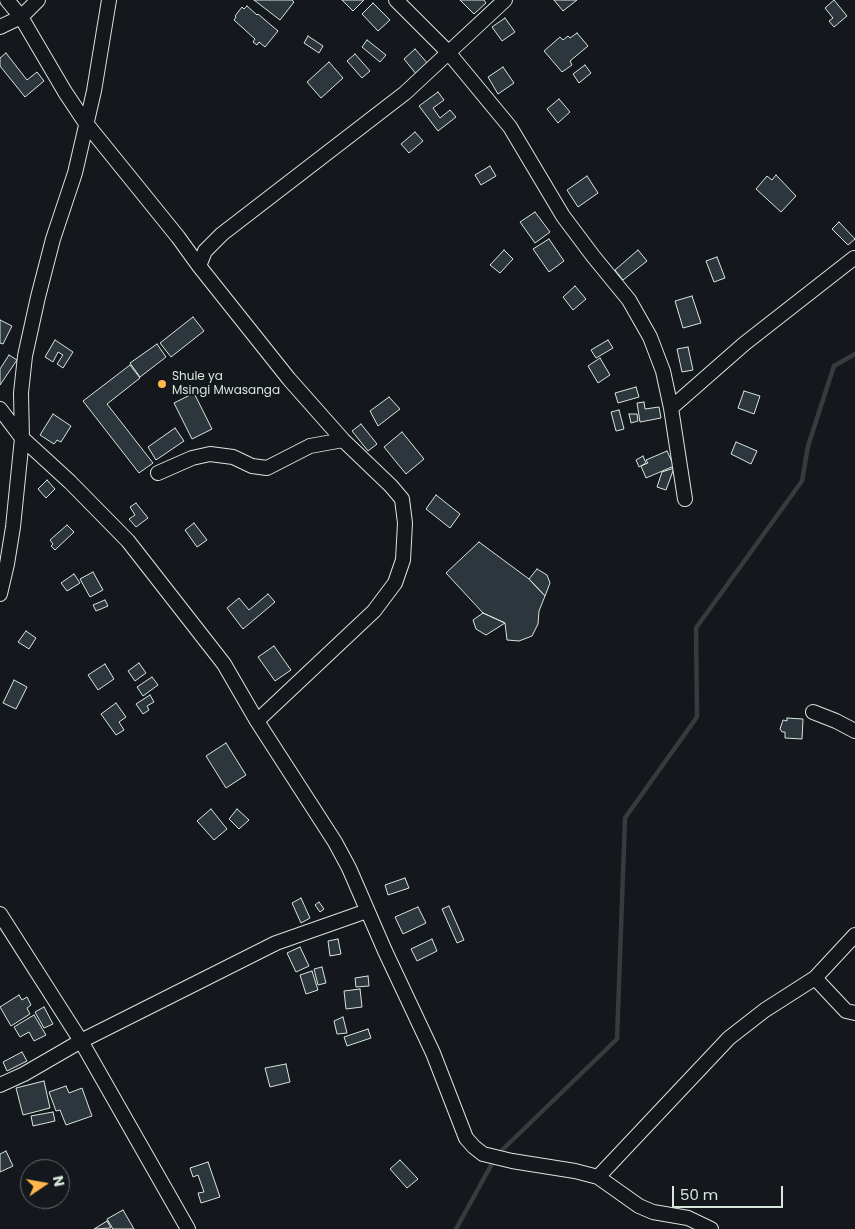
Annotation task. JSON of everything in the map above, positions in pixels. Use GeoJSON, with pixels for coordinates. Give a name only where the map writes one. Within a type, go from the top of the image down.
{"type":"FeatureCollection","features":[{"type":"Feature","properties":{"kind":"street"},"geometry":{"type":"LineString","coordinates":[[7,0],[21,17],[85,122],[289,378],[343,440],[402,499],[405,523],[403,560],[395,583],[374,612],[258,722]]}},
{"type":"Feature","properties":{"kind":"street"},"geometry":{"type":"LineString","coordinates":[[0,27],[21,17],[38,0]]}},
{"type":"Feature","properties":{"kind":"street"},"geometry":{"type":"LineString","coordinates":[[0,594],[8,564],[13,527],[22,438],[21,393],[25,356],[53,239],[75,173],[85,122],[94,91],[109,0]]}},
{"type":"Feature","properties":{"kind":"street"},"geometry":{"type":"LineString","coordinates":[[396,0],[448,52],[510,127],[563,216],[629,300],[650,337],[660,362],[671,408],[685,499]]}},
{"type":"Feature","properties":{"kind":"street"},"geometry":{"type":"LineString","coordinates":[[199,266],[206,251],[222,234],[405,93],[506,0]]}},
{"type":"Feature","properties":{"kind":"street"},"geometry":{"type":"LineString","coordinates":[[671,408],[744,344],[854,258]]}},
{"type":"Feature","properties":{"kind":"street"},"geometry":{"type":"LineString","coordinates":[[0,409],[22,438],[128,541],[155,573],[224,664],[349,868],[367,912],[433,1053],[466,1138],[474,1148],[483,1154],[512,1161],[575,1171],[598,1177],[646,1209],[688,1218],[711,1229]]}},
{"type":"Feature","properties":{"kind":"street"},"geometry":{"type":"LineString","coordinates":[[158,473],[192,458],[210,454],[233,457],[252,466],[267,468],[310,446],[343,440]]}},
{"type":"Feature","properties":{"kind":"street"},"geometry":{"type":"LineString","coordinates":[[813,712],[836,720],[855,732]]}},
{"type":"Feature","properties":{"kind":"street"},"geometry":{"type":"LineString","coordinates":[[0,1085],[24,1074],[81,1041],[276,942],[367,912]]}},
{"type":"Feature","properties":{"kind":"street"},"geometry":{"type":"LineString","coordinates":[[0,914],[81,1041],[188,1229]]}},
{"type":"Feature","properties":{"kind":"street"},"geometry":{"type":"LineString","coordinates":[[598,1177],[729,1038],[765,1010],[815,978],[855,935]]}},
{"type":"Feature","properties":{"kind":"street"},"geometry":{"type":"LineString","coordinates":[[815,978],[846,1011],[855,1013]]}},
{"type":"Feature","properties":{"kind":"building"},"geometry":{"type":"Polygon","coordinates":[[[254,0],[292,0],[294,2],[280,20],[254,0]]]}},
{"type":"Feature","properties":{"kind":"building"},"geometry":{"type":"Polygon","coordinates":[[[342,0],[364,0],[353,11],[342,0]]]}},
{"type":"Feature","properties":{"kind":"building"},"geometry":{"type":"Polygon","coordinates":[[[460,0],[484,0],[486,3],[474,14],[460,0]]]}},
{"type":"Feature","properties":{"kind":"building"},"geometry":{"type":"Polygon","coordinates":[[[554,0],[577,0],[563,11],[554,0]]]}},
{"type":"Feature","properties":{"kind":"building"},"geometry":{"type":"Polygon","coordinates":[[[834,0],[847,16],[834,27],[829,21],[833,18],[825,8],[834,0]]]}},
{"type":"Feature","properties":{"kind":"building"},"geometry":{"type":"Polygon","coordinates":[[[373,3],[390,20],[378,31],[362,14],[373,3]]]}},
{"type":"Feature","properties":{"kind":"building"},"geometry":{"type":"Polygon","coordinates":[[[247,6],[278,31],[265,47],[259,42],[257,45],[253,42],[255,39],[234,20],[242,7],[244,9],[247,6]]]}},
{"type":"Feature","properties":{"kind":"building"},"geometry":{"type":"Polygon","coordinates":[[[505,18],[515,32],[502,41],[492,27],[505,18]]]}},
{"type":"Feature","properties":{"kind":"building"},"geometry":{"type":"Polygon","coordinates":[[[577,33],[588,46],[570,61],[572,65],[562,72],[544,51],[560,37],[563,40],[577,33]]]}},
{"type":"Feature","properties":{"kind":"building"},"geometry":{"type":"Polygon","coordinates":[[[308,36],[323,46],[319,53],[304,43],[308,36]]]}},
{"type":"Feature","properties":{"kind":"building"},"geometry":{"type":"Polygon","coordinates":[[[367,40],[386,55],[380,62],[362,47],[367,40]]]}},
{"type":"Feature","properties":{"kind":"building"},"geometry":{"type":"Polygon","coordinates":[[[415,49],[429,65],[417,75],[404,59],[415,49]]]}},
{"type":"Feature","properties":{"kind":"building"},"geometry":{"type":"Polygon","coordinates":[[[6,53],[27,80],[37,72],[44,81],[25,97],[0,66],[0,58],[6,53]]]}},
{"type":"Feature","properties":{"kind":"building"},"geometry":{"type":"Polygon","coordinates":[[[355,54],[370,71],[362,78],[347,61],[355,54]]]}},
{"type":"Feature","properties":{"kind":"building"},"geometry":{"type":"Polygon","coordinates":[[[329,62],[343,78],[321,98],[307,82],[329,62]]]}},
{"type":"Feature","properties":{"kind":"building"},"geometry":{"type":"Polygon","coordinates":[[[585,65],[591,73],[579,83],[573,74],[585,65]]]}},
{"type":"Feature","properties":{"kind":"building"},"geometry":{"type":"Polygon","coordinates":[[[503,67],[514,83],[498,94],[488,77],[503,67]]]}},
{"type":"Feature","properties":{"kind":"building"},"geometry":{"type":"Polygon","coordinates":[[[438,92],[444,100],[433,108],[440,118],[450,110],[456,117],[438,131],[419,106],[438,92]]]}},
{"type":"Feature","properties":{"kind":"building"},"geometry":{"type":"Polygon","coordinates":[[[559,99],[570,112],[558,123],[547,109],[559,99]]]}},
{"type":"Feature","properties":{"kind":"building"},"geometry":{"type":"Polygon","coordinates":[[[415,132],[423,141],[409,153],[401,144],[415,132]]]}},
{"type":"Feature","properties":{"kind":"building"},"geometry":{"type":"Polygon","coordinates":[[[490,166],[496,176],[481,185],[475,175],[490,166]]]}},
{"type":"Feature","properties":{"kind":"building"},"geometry":{"type":"Polygon","coordinates":[[[776,175],[796,196],[781,212],[756,189],[767,176],[772,180],[776,175]]]}},
{"type":"Feature","properties":{"kind":"building"},"geometry":{"type":"Polygon","coordinates":[[[587,176],[598,193],[578,207],[567,190],[587,176]]]}},
{"type":"Feature","properties":{"kind":"building"},"geometry":{"type":"Polygon","coordinates":[[[535,212],[550,232],[535,243],[520,222],[535,212]]]}},
{"type":"Feature","properties":{"kind":"building"},"geometry":{"type":"Polygon","coordinates":[[[839,222],[855,239],[848,245],[832,229],[839,222]]]}},
{"type":"Feature","properties":{"kind":"building"},"geometry":{"type":"Polygon","coordinates":[[[549,239],[564,261],[549,272],[533,249],[549,239]]]}},
{"type":"Feature","properties":{"kind":"building"},"geometry":{"type":"Polygon","coordinates":[[[504,250],[513,259],[500,273],[490,265],[504,250]]]}},
{"type":"Feature","properties":{"kind":"building"},"geometry":{"type":"Polygon","coordinates":[[[638,250],[647,261],[623,280],[615,270],[638,250]]]}},
{"type":"Feature","properties":{"kind":"building"},"geometry":{"type":"Polygon","coordinates":[[[717,257],[725,278],[714,282],[706,261],[717,257]]]}},
{"type":"Feature","properties":{"kind":"building"},"geometry":{"type":"Polygon","coordinates":[[[575,286],[586,299],[573,310],[563,297],[575,286]]]}},
{"type":"Feature","properties":{"kind":"building"},"geometry":{"type":"Polygon","coordinates":[[[692,296],[701,323],[683,328],[675,301],[692,296]]]}},
{"type":"Feature","properties":{"kind":"building"},"geometry":{"type":"Polygon","coordinates":[[[193,317],[204,331],[171,357],[160,343],[193,317]]]}},
{"type":"Feature","properties":{"kind":"building"},"geometry":{"type":"Polygon","coordinates":[[[0,320],[12,326],[3,344],[0,343],[0,320]]]}},
{"type":"Feature","properties":{"kind":"building"},"geometry":{"type":"Polygon","coordinates":[[[55,340],[73,352],[63,368],[57,364],[63,355],[58,352],[53,362],[45,357],[55,340]]]}},
{"type":"Feature","properties":{"kind":"building"},"geometry":{"type":"Polygon","coordinates":[[[608,340],[613,348],[596,358],[591,350],[608,340]]]}},
{"type":"Feature","properties":{"kind":"building"},"geometry":{"type":"Polygon","coordinates":[[[157,344],[166,357],[140,377],[130,363],[157,344]]]}},
{"type":"Feature","properties":{"kind":"building"},"geometry":{"type":"Polygon","coordinates":[[[688,347],[693,370],[682,372],[677,349],[688,347]]]}},
{"type":"Feature","properties":{"kind":"building"},"geometry":{"type":"Polygon","coordinates":[[[9,355],[17,360],[0,385],[0,369],[9,355]]]}},
{"type":"Feature","properties":{"kind":"building"},"geometry":{"type":"Polygon","coordinates":[[[600,358],[610,375],[598,383],[588,366],[600,358]]]}},
{"type":"Feature","properties":{"kind":"building"},"geometry":{"type":"Polygon","coordinates":[[[130,365],[140,378],[107,404],[153,463],[139,473],[83,401],[130,365]]]}},
{"type":"Feature","properties":{"kind":"building"},"geometry":{"type":"Polygon","coordinates":[[[636,387],[639,397],[618,403],[615,393],[636,387]]]}},
{"type":"Feature","properties":{"kind":"building"},"geometry":{"type":"Polygon","coordinates":[[[744,391],[760,396],[754,414],[738,408],[744,391]]]}},
{"type":"Feature","properties":{"kind":"building"},"geometry":{"type":"Polygon","coordinates":[[[194,393],[212,429],[192,439],[174,403],[194,393]]]}},
{"type":"Feature","properties":{"kind":"building"},"geometry":{"type":"Polygon","coordinates":[[[389,397],[400,409],[378,426],[370,411],[389,397]]]}},
{"type":"Feature","properties":{"kind":"building"},"geometry":{"type":"Polygon","coordinates":[[[644,402],[645,409],[659,407],[661,418],[640,422],[637,403],[644,402]]]}},
{"type":"Feature","properties":{"kind":"building"},"geometry":{"type":"Polygon","coordinates":[[[619,410],[624,429],[616,431],[611,412],[619,410]]]}},
{"type":"Feature","properties":{"kind":"building"},"geometry":{"type":"Polygon","coordinates":[[[53,414],[71,426],[61,442],[57,440],[54,444],[40,435],[53,414]]]}},
{"type":"Feature","properties":{"kind":"building"},"geometry":{"type":"Polygon","coordinates":[[[629,414],[637,414],[638,421],[631,423],[629,414]]]}},
{"type":"Feature","properties":{"kind":"building"},"geometry":{"type":"Polygon","coordinates":[[[361,424],[377,444],[368,451],[352,431],[361,424]]]}},
{"type":"Feature","properties":{"kind":"building"},"geometry":{"type":"Polygon","coordinates":[[[175,428],[184,441],[156,460],[148,447],[175,428]]]}},
{"type":"Feature","properties":{"kind":"building"},"geometry":{"type":"Polygon","coordinates":[[[402,432],[424,459],[406,474],[384,447],[402,432]]]}},
{"type":"Feature","properties":{"kind":"building"},"geometry":{"type":"Polygon","coordinates":[[[736,442],[757,451],[751,464],[731,454],[736,442]]]}},
{"type":"Feature","properties":{"kind":"building"},"geometry":{"type":"Polygon","coordinates":[[[667,451],[674,466],[646,478],[641,466],[648,463],[646,460],[667,451]]]}},
{"type":"Feature","properties":{"kind":"building"},"geometry":{"type":"Polygon","coordinates":[[[643,456],[646,463],[639,467],[636,460],[643,456]]]}},
{"type":"Feature","properties":{"kind":"building"},"geometry":{"type":"Polygon","coordinates":[[[674,468],[666,490],[657,487],[662,472],[674,468]]]}},
{"type":"Feature","properties":{"kind":"building"},"geometry":{"type":"Polygon","coordinates":[[[47,480],[55,489],[46,498],[38,489],[47,480]]]}},
{"type":"Feature","properties":{"kind":"building"},"geometry":{"type":"Polygon","coordinates":[[[436,495],[460,514],[450,528],[426,509],[436,495]]]}},
{"type":"Feature","properties":{"kind":"building"},"geometry":{"type":"Polygon","coordinates":[[[136,503],[148,518],[136,527],[129,519],[135,515],[130,507],[136,503]]]}},
{"type":"Feature","properties":{"kind":"building"},"geometry":{"type":"Polygon","coordinates":[[[194,523],[207,540],[197,547],[185,530],[194,523]]]}},
{"type":"Feature","properties":{"kind":"building"},"geometry":{"type":"Polygon","coordinates":[[[67,525],[74,532],[55,550],[51,546],[53,544],[50,540],[67,525]]]}},
{"type":"Feature","properties":{"kind":"building"},"geometry":{"type":"Polygon","coordinates":[[[479,542],[529,579],[545,596],[539,611],[538,624],[532,636],[519,641],[507,640],[505,623],[483,613],[446,573],[479,542]]]}},
{"type":"Feature","properties":{"kind":"building"},"geometry":{"type":"Polygon","coordinates":[[[537,569],[547,575],[550,583],[545,596],[529,579],[537,569]]]}},
{"type":"Feature","properties":{"kind":"building"},"geometry":{"type":"Polygon","coordinates":[[[93,572],[103,590],[90,597],[80,579],[93,572]]]}},
{"type":"Feature","properties":{"kind":"building"},"geometry":{"type":"Polygon","coordinates":[[[74,574],[80,583],[67,591],[61,583],[74,574]]]}},
{"type":"Feature","properties":{"kind":"building"},"geometry":{"type":"Polygon","coordinates":[[[268,594],[275,602],[243,629],[227,608],[239,598],[249,610],[268,594]]]}},
{"type":"Feature","properties":{"kind":"building"},"geometry":{"type":"Polygon","coordinates":[[[105,600],[108,606],[96,611],[93,605],[105,600]]]}},
{"type":"Feature","properties":{"kind":"building"},"geometry":{"type":"Polygon","coordinates":[[[483,613],[505,623],[486,635],[476,629],[473,620],[483,613]]]}},
{"type":"Feature","properties":{"kind":"building"},"geometry":{"type":"Polygon","coordinates":[[[26,631],[36,638],[29,649],[18,642],[26,631]]]}},
{"type":"Feature","properties":{"kind":"building"},"geometry":{"type":"Polygon","coordinates":[[[274,646],[291,670],[275,681],[258,657],[274,646]]]}},
{"type":"Feature","properties":{"kind":"building"},"geometry":{"type":"Polygon","coordinates":[[[139,663],[146,673],[135,681],[128,671],[139,663]]]}},
{"type":"Feature","properties":{"kind":"building"},"geometry":{"type":"Polygon","coordinates":[[[105,664],[114,679],[98,690],[88,675],[105,664]]]}},
{"type":"Feature","properties":{"kind":"building"},"geometry":{"type":"Polygon","coordinates":[[[152,677],[158,685],[143,696],[137,687],[152,677]]]}},
{"type":"Feature","properties":{"kind":"building"},"geometry":{"type":"Polygon","coordinates":[[[14,680],[27,687],[16,709],[3,703],[14,680]]]}},
{"type":"Feature","properties":{"kind":"building"},"geometry":{"type":"Polygon","coordinates":[[[150,695],[154,702],[147,706],[149,710],[143,714],[136,704],[150,695]]]}},
{"type":"Feature","properties":{"kind":"building"},"geometry":{"type":"Polygon","coordinates":[[[116,703],[126,717],[119,722],[124,730],[116,735],[101,714],[116,703]]]}},
{"type":"Feature","properties":{"kind":"building"},"geometry":{"type":"Polygon","coordinates":[[[787,718],[803,719],[802,739],[785,738],[785,732],[782,732],[780,729],[783,720],[787,721],[787,718]]]}},
{"type":"Feature","properties":{"kind":"building"},"geometry":{"type":"Polygon","coordinates":[[[226,743],[246,775],[226,788],[206,756],[226,743]]]}},
{"type":"Feature","properties":{"kind":"building"},"geometry":{"type":"Polygon","coordinates":[[[211,809],[227,829],[214,840],[197,821],[211,809]]]}},
{"type":"Feature","properties":{"kind":"building"},"geometry":{"type":"Polygon","coordinates":[[[237,809],[249,820],[239,829],[229,819],[237,809]]]}},
{"type":"Feature","properties":{"kind":"building"},"geometry":{"type":"Polygon","coordinates":[[[405,878],[409,888],[388,895],[385,885],[405,878]]]}},
{"type":"Feature","properties":{"kind":"building"},"geometry":{"type":"Polygon","coordinates":[[[301,898],[310,918],[301,923],[292,903],[301,898]]]}},
{"type":"Feature","properties":{"kind":"building"},"geometry":{"type":"Polygon","coordinates":[[[319,902],[324,909],[320,912],[315,905],[319,902]]]}},
{"type":"Feature","properties":{"kind":"building"},"geometry":{"type":"Polygon","coordinates":[[[449,906],[464,940],[457,943],[442,909],[449,906]]]}},
{"type":"Feature","properties":{"kind":"building"},"geometry":{"type":"Polygon","coordinates":[[[418,907],[426,923],[403,934],[395,917],[418,907]]]}},
{"type":"Feature","properties":{"kind":"building"},"geometry":{"type":"Polygon","coordinates":[[[338,939],[341,954],[330,956],[328,941],[338,939]]]}},
{"type":"Feature","properties":{"kind":"building"},"geometry":{"type":"Polygon","coordinates":[[[432,939],[437,951],[417,961],[411,949],[432,939]]]}},
{"type":"Feature","properties":{"kind":"building"},"geometry":{"type":"Polygon","coordinates":[[[300,947],[309,966],[296,972],[287,953],[300,947]]]}},
{"type":"Feature","properties":{"kind":"building"},"geometry":{"type":"Polygon","coordinates":[[[322,967],[326,983],[318,985],[314,969],[322,967]]]}},
{"type":"Feature","properties":{"kind":"building"},"geometry":{"type":"Polygon","coordinates":[[[312,971],[318,990],[306,994],[300,975],[312,971]]]}},
{"type":"Feature","properties":{"kind":"building"},"geometry":{"type":"Polygon","coordinates":[[[368,976],[369,986],[356,987],[355,978],[368,976]]]}},
{"type":"Feature","properties":{"kind":"building"},"geometry":{"type":"Polygon","coordinates":[[[360,989],[362,1007],[346,1009],[344,991],[360,989]]]}},
{"type":"Feature","properties":{"kind":"building"},"geometry":{"type":"Polygon","coordinates":[[[19,995],[22,1000],[27,997],[31,1005],[27,1008],[30,1014],[11,1026],[0,1007],[19,995]]]}},
{"type":"Feature","properties":{"kind":"building"},"geometry":{"type":"Polygon","coordinates":[[[44,1007],[53,1024],[44,1028],[35,1012],[44,1007]]]}},
{"type":"Feature","properties":{"kind":"building"},"geometry":{"type":"Polygon","coordinates":[[[34,1015],[46,1035],[34,1041],[29,1032],[20,1037],[14,1027],[34,1015]]]}},
{"type":"Feature","properties":{"kind":"building"},"geometry":{"type":"Polygon","coordinates":[[[343,1017],[347,1033],[337,1034],[334,1021],[343,1017]]]}},
{"type":"Feature","properties":{"kind":"building"},"geometry":{"type":"Polygon","coordinates":[[[368,1029],[371,1038],[347,1046],[344,1037],[368,1029]]]}},
{"type":"Feature","properties":{"kind":"building"},"geometry":{"type":"Polygon","coordinates":[[[22,1052],[27,1061],[7,1071],[3,1062],[22,1052]]]}},
{"type":"Feature","properties":{"kind":"building"},"geometry":{"type":"Polygon","coordinates":[[[286,1064],[290,1082],[270,1087],[265,1068],[286,1064]]]}},
{"type":"Feature","properties":{"kind":"building"},"geometry":{"type":"Polygon","coordinates":[[[44,1081],[50,1108],[23,1115],[16,1088],[44,1081]]]}},
{"type":"Feature","properties":{"kind":"building"},"geometry":{"type":"Polygon","coordinates":[[[66,1086],[69,1093],[82,1088],[92,1116],[66,1125],[60,1110],[56,1111],[49,1092],[66,1086]]]}},
{"type":"Feature","properties":{"kind":"building"},"geometry":{"type":"Polygon","coordinates":[[[53,1112],[55,1121],[33,1126],[31,1116],[53,1112]]]}},
{"type":"Feature","properties":{"kind":"building"},"geometry":{"type":"Polygon","coordinates":[[[6,1151],[13,1166],[0,1172],[0,1154],[6,1151]]]}},
{"type":"Feature","properties":{"kind":"building"},"geometry":{"type":"Polygon","coordinates":[[[400,1160],[418,1179],[407,1188],[390,1169],[400,1160]]]}},
{"type":"Feature","properties":{"kind":"building"},"geometry":{"type":"Polygon","coordinates":[[[208,1162],[220,1197],[201,1203],[198,1193],[204,1192],[198,1175],[193,1177],[190,1168],[208,1162]]]}},
{"type":"Feature","properties":{"kind":"building"},"geometry":{"type":"Polygon","coordinates":[[[123,1210],[134,1229],[113,1229],[107,1219],[123,1210]]]}},
{"type":"Feature","properties":{"kind":"building"},"geometry":{"type":"Polygon","coordinates":[[[107,1221],[111,1228],[94,1229],[107,1221]]]}},
{"type":"Feature","properties":{"kind":"waterway"},"geometry":{"type":"LineString","coordinates":[[498,1154],[617,1039],[625,818],[697,717],[696,628],[802,481],[808,446],[834,366],[855,354]]}},
{"type":"Feature","properties":{"kind":"waterway"},"geometry":{"type":"LineString","coordinates":[[456,1229],[494,1160]]}},
{"type":"Feature","properties":{"kind":"place","name":"Shule ya Msingi Mwasanga"},"geometry":{"type":"Point","coordinates":[162,384]}}]}
